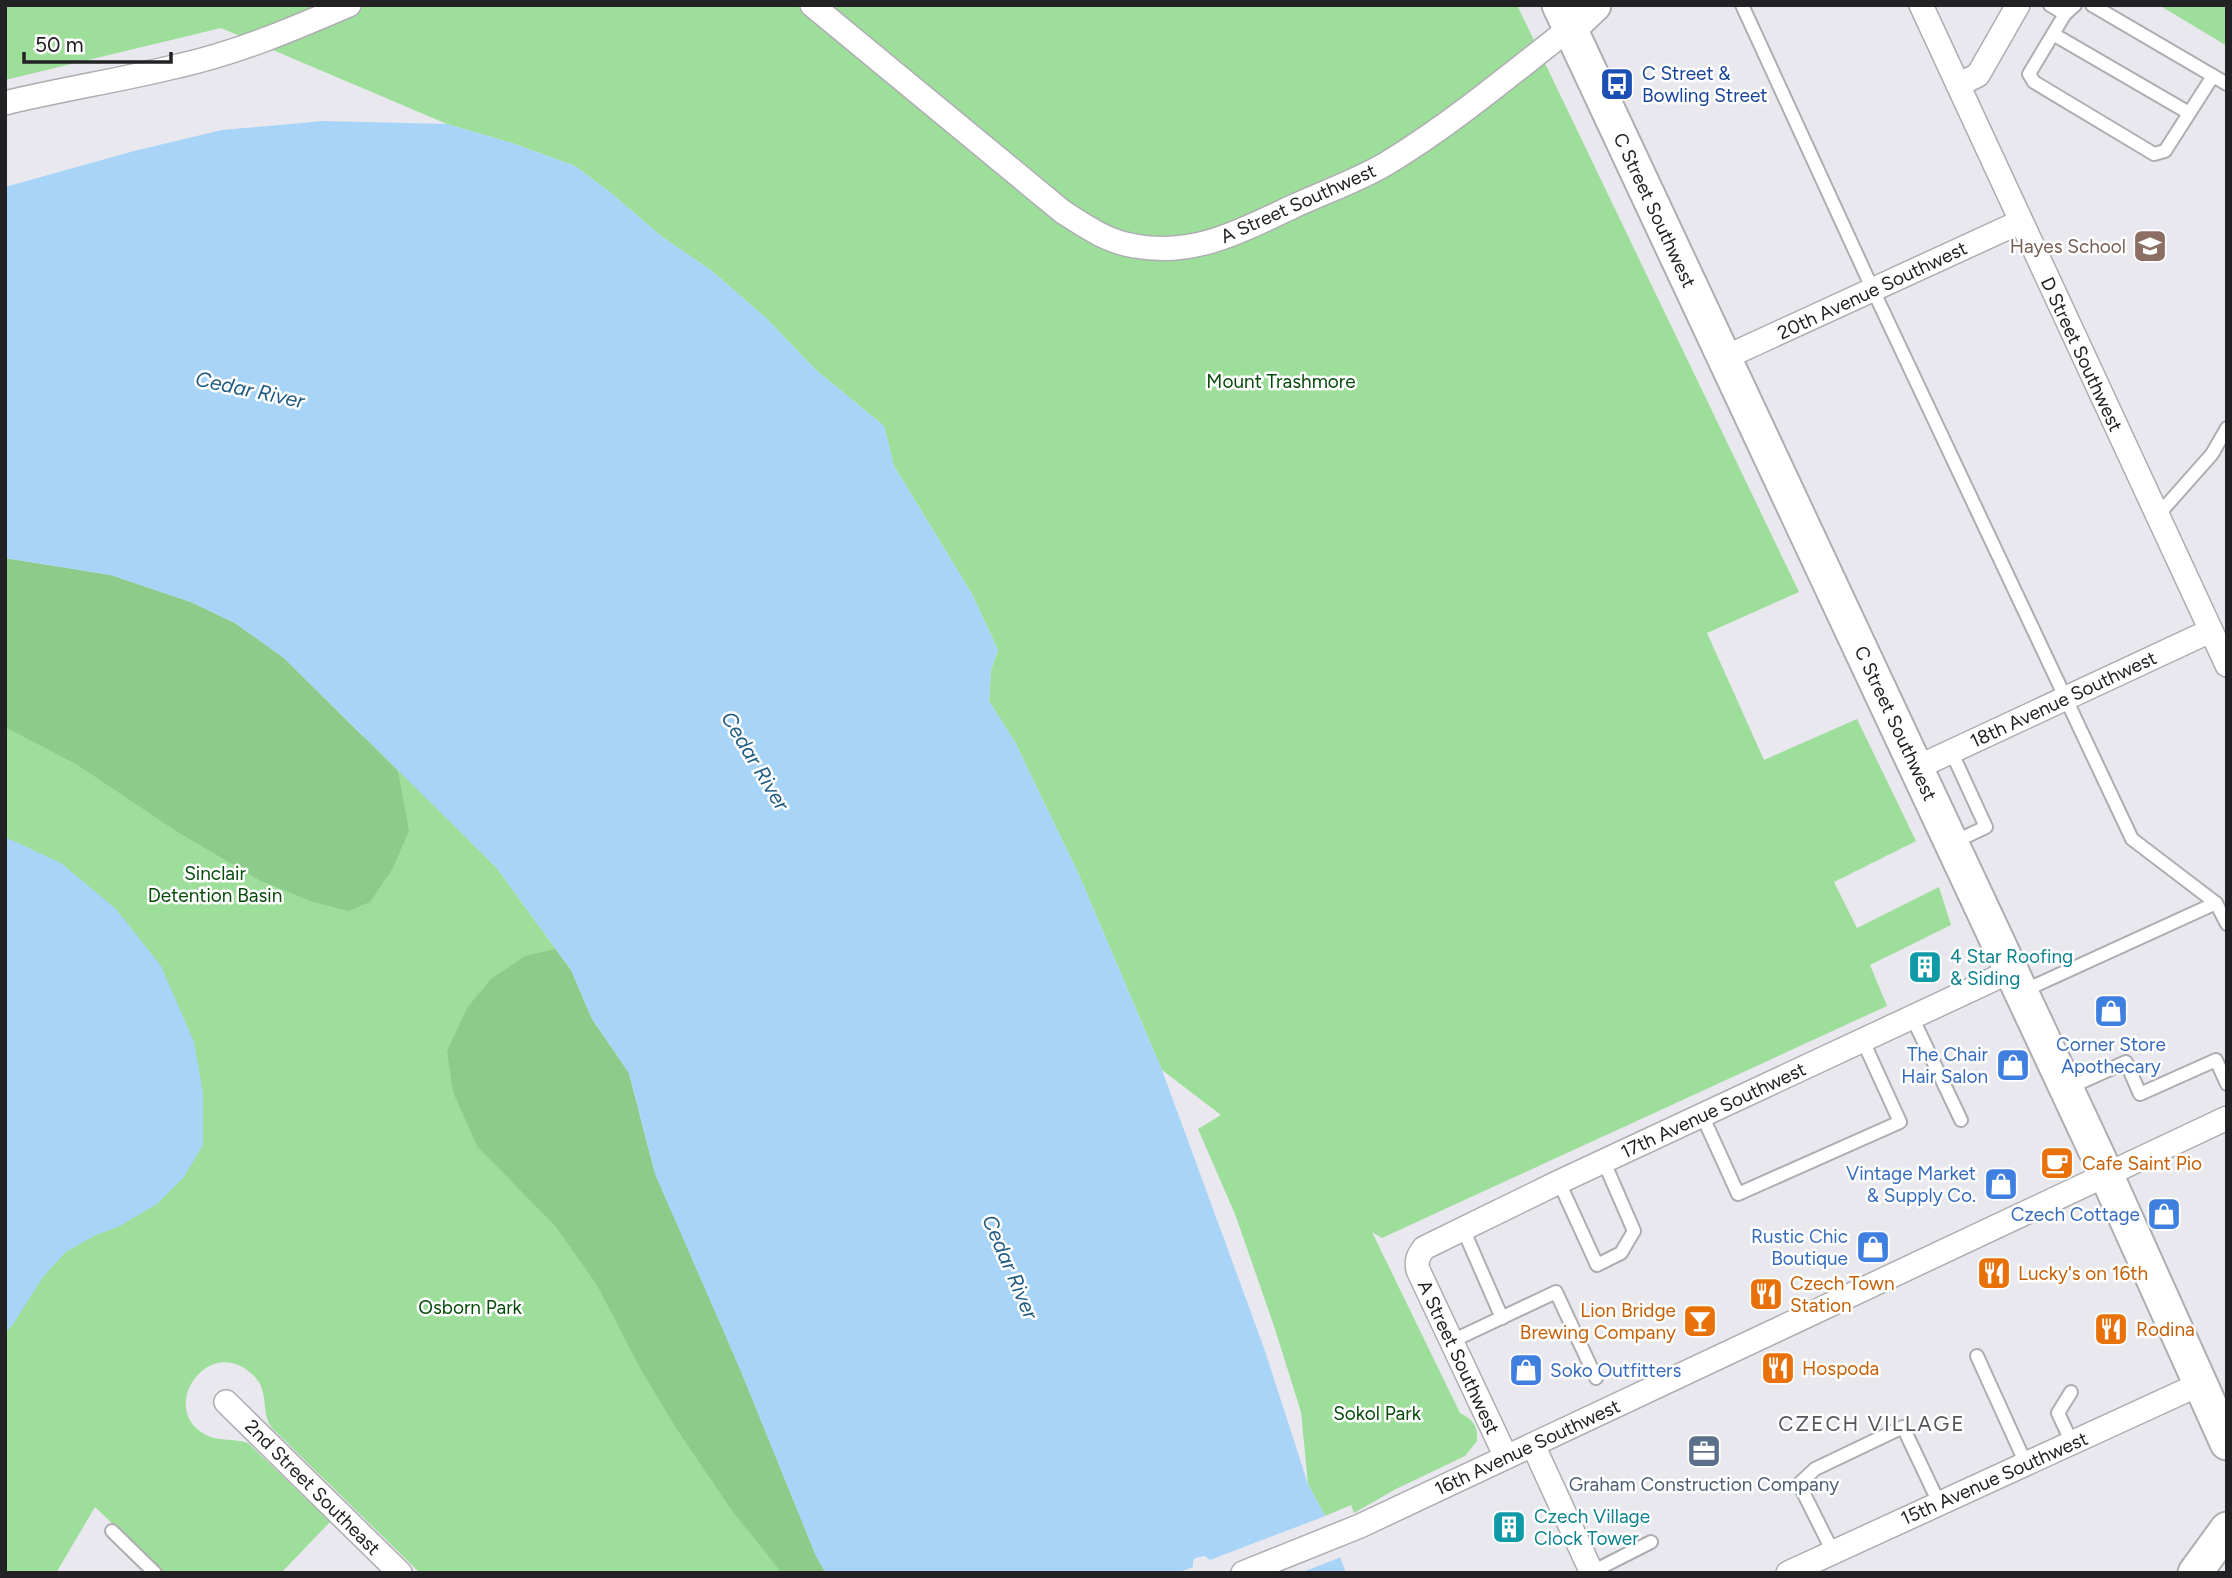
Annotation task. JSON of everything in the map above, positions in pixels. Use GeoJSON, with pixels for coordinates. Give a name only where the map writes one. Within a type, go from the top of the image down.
{"type":"FeatureCollection","features":[{"type":"Feature","properties":{"kind":"main road"},"geometry":{"type":"LineString","coordinates":[[1564,17],[1594,5]]}},
{"type":"Feature","properties":{"kind":"main road","name":"C Street Southwest"},"geometry":{"type":"LineString","coordinates":[[1564,17],[2106,1175],[2227,1443]]}},
{"type":"Feature","properties":{"kind":"main road"},"geometry":{"type":"LineString","coordinates":[[2195,1573],[2227,1529]]}},
{"type":"Feature","properties":{"kind":"street"},"geometry":{"type":"LineString","coordinates":[[5,103],[65,88],[180,66],[266,40],[349,5]]}},
{"type":"Feature","properties":{"kind":"street","name":"A Street Southwest"},"geometry":{"type":"LineString","coordinates":[[812,5],[1063,212],[1100,235],[1135,246],[1160,248],[1193,247],[1233,235],[1388,163],[1462,112],[1564,17]]}},
{"type":"Feature","properties":{"kind":"street","name":"D Street Southwest"},"geometry":{"type":"LineString","coordinates":[[1921,5],[2227,665]]}},
{"type":"Feature","properties":{"kind":"street"},"geometry":{"type":"LineString","coordinates":[[1958,85],[1978,75],[2018,5]]}},
{"type":"Feature","properties":{"kind":"street","name":"20th Avenue Southwest"},"geometry":{"type":"LineString","coordinates":[[1724,358],[2020,222]]}},
{"type":"Feature","properties":{"kind":"street","name":"18th Avenue Southwest"},"geometry":{"type":"LineString","coordinates":[[1916,768],[2210,631]]}},
{"type":"Feature","properties":{"kind":"street","name":"17th Avenue Southwest"},"geometry":{"type":"LineString","coordinates":[[1418,1255],[1424,1248],[1559,1182],[1912,1017],[2016,982]]}},
{"type":"Feature","properties":{"kind":"street","name":"16th Avenue Southwest"},"geometry":{"type":"LineString","coordinates":[[1243,1573],[1360,1526],[2227,1118]]}},
{"type":"Feature","properties":{"kind":"street","name":"A Street Southwest"},"geometry":{"type":"LineString","coordinates":[[1418,1255],[1418,1270],[1506,1457]]}},
{"type":"Feature","properties":{"kind":"street","name":"15th Avenue Southwest"},"geometry":{"type":"LineString","coordinates":[[1788,1573],[1824,1561],[1939,1503],[2200,1384]]}},
{"type":"Feature","properties":{"kind":"street","name":"2nd Street Southeast"},"geometry":{"type":"LineString","coordinates":[[226,1402],[400,1573]]}},
{"type":"Feature","properties":{"kind":"street"},"geometry":{"type":"LineString","coordinates":[[1533,1445],[1592,1572]]}},
{"type":"Feature","properties":{"kind":"lane"},"geometry":{"type":"LineString","coordinates":[[1742,5],[2132,839],[2216,903],[2227,924]]}},
{"type":"Feature","properties":{"kind":"lane"},"geometry":{"type":"LineString","coordinates":[[2050,5],[2070,10],[2029,74],[2034,82],[2154,154],[2165,150],[2213,76]]}},
{"type":"Feature","properties":{"kind":"lane"},"geometry":{"type":"LineString","coordinates":[[2092,5],[2227,84]]}},
{"type":"Feature","properties":{"kind":"lane"},"geometry":{"type":"LineString","coordinates":[[2053,34],[2189,113]]}},
{"type":"Feature","properties":{"kind":"lane"},"geometry":{"type":"LineString","coordinates":[[2158,515],[2212,454],[2227,428]]}},
{"type":"Feature","properties":{"kind":"lane"},"geometry":{"type":"LineString","coordinates":[[1951,751],[1986,827],[1951,843]]}},
{"type":"Feature","properties":{"kind":"lane"},"geometry":{"type":"LineString","coordinates":[[2016,982],[2216,903]]}},
{"type":"Feature","properties":{"kind":"lane"},"geometry":{"type":"LineString","coordinates":[[1912,1017],[1961,1120]]}},
{"type":"Feature","properties":{"kind":"lane"},"geometry":{"type":"LineString","coordinates":[[1702,1115],[1738,1194],[1900,1122],[1863,1041]]}},
{"type":"Feature","properties":{"kind":"lane"},"geometry":{"type":"LineString","coordinates":[[2066,1089],[2126,1062],[2140,1094],[2216,1060],[2227,1084]]}},
{"type":"Feature","properties":{"kind":"lane"},"geometry":{"type":"LineString","coordinates":[[1559,1182],[1597,1265],[1621,1252],[1633,1231],[1604,1162]]}},
{"type":"Feature","properties":{"kind":"lane"},"geometry":{"type":"LineString","coordinates":[[1463,1229],[1502,1318]]}},
{"type":"Feature","properties":{"kind":"lane"},"geometry":{"type":"LineString","coordinates":[[1452,1341],[1556,1292],[1596,1378]]}},
{"type":"Feature","properties":{"kind":"lane"},"geometry":{"type":"LineString","coordinates":[[1978,1356],[2026,1464]]}},
{"type":"Feature","properties":{"kind":"lane"},"geometry":{"type":"LineString","coordinates":[[2071,1392],[2057,1413],[2072,1443]]}},
{"type":"Feature","properties":{"kind":"lane"},"geometry":{"type":"LineString","coordinates":[[1824,1561],[1800,1484],[1815,1469],[1903,1427],[1939,1503]]}},
{"type":"Feature","properties":{"kind":"lane"},"geometry":{"type":"LineString","coordinates":[[112,1531],[155,1573]]}},
{"type":"Feature","properties":{"kind":"lane"},"geometry":{"type":"LineString","coordinates":[[1592,1572],[1651,1542]]}},
{"type":"Feature","properties":{"kind":"green space","name":"Mount Trashmore"},"geometry":{"type":"Polygon","coordinates":[[[5,5],[1517,5],[1799,592],[1707,633],[1764,760],[1857,719],[1916,841],[1834,882],[1857,928],[1939,887],[1951,925],[1870,965],[1887,1006],[1382,1238],[1372,1232],[1460,1413],[1475,1427],[1477,1441],[1465,1456],[1394,1490],[1354,1513],[1351,1505],[1325,1516],[1308,1484],[1301,1412],[1274,1326],[1235,1214],[1198,1129],[1221,1115],[1162,1070],[1079,875],[1015,742],[989,701],[991,670],[998,650],[972,594],[894,466],[884,426],[816,370],[765,317],[712,271],[661,236],[575,166],[512,143],[447,124],[221,28],[5,80],[5,5]]]}},
{"type":"Feature","properties":{"kind":"green space"},"geometry":{"type":"Polygon","coordinates":[[[2159,5],[2227,5],[2227,46],[2159,5]]]}},
{"type":"Feature","properties":{"kind":"green space","name":"Osborn Park"},"geometry":{"type":"Polygon","coordinates":[[[5,558],[366,738],[496,867],[571,970],[816,1556],[826,1573],[420,1573],[272,1428],[266,1415],[261,1387],[253,1375],[236,1364],[220,1363],[206,1368],[194,1379],[187,1393],[186,1409],[192,1423],[211,1437],[248,1443],[330,1522],[281,1573],[164,1573],[95,1507],[56,1573],[5,1573],[5,558]]]}},
{"type":"Feature","properties":{"kind":"green space"},"geometry":{"type":"Polygon","coordinates":[[[5,558],[111,575],[191,602],[235,623],[284,658],[398,771],[409,831],[393,868],[370,902],[348,911],[313,902],[261,881],[179,833],[76,764],[5,727],[5,558]]]}},
{"type":"Feature","properties":{"kind":"green space"},"geometry":{"type":"Polygon","coordinates":[[[555,949],[571,970],[592,1019],[629,1073],[655,1174],[740,1369],[816,1556],[826,1573],[782,1573],[733,1512],[676,1428],[640,1368],[597,1285],[556,1227],[477,1146],[453,1092],[447,1051],[467,1008],[491,979],[525,956],[555,949]]]}},
{"type":"Feature","properties":{"kind":"water","name":"Cedar River"},"geometry":{"type":"Polygon","coordinates":[[[323,121],[447,124],[512,143],[575,166],[661,236],[712,271],[765,317],[816,370],[884,426],[894,466],[972,594],[998,650],[991,670],[989,701],[1015,742],[1079,875],[1162,1070],[1264,1348],[1308,1484],[1325,1516],[1346,1573],[826,1573],[816,1556],[740,1369],[655,1174],[629,1073],[592,1019],[571,970],[496,867],[284,658],[235,623],[191,602],[111,575],[5,558],[5,187],[222,130],[323,121]]]}},
{"type":"Feature","properties":{"kind":"water","name":"Sinclair Detention Basin"},"geometry":{"type":"Polygon","coordinates":[[[5,837],[61,863],[116,909],[161,966],[194,1042],[203,1093],[203,1145],[184,1177],[157,1204],[120,1226],[94,1236],[66,1252],[43,1277],[12,1326],[5,1332],[5,837]]]}},
{"type":"Feature","properties":{"kind":"pier"},"geometry":{"type":"Polygon","coordinates":[[[1328,1515],[1344,1556],[1300,1573],[1177,1573],[1193,1567],[1195,1558],[1205,1556],[1210,1560],[1328,1515]]]}},
{"type":"Feature","properties":{"kind":"place","name":"C Street & Bowling Street"},"geometry":{"type":"Point","coordinates":[1617,84]}},
{"type":"Feature","properties":{"kind":"place","name":"Hayes School"},"geometry":{"type":"Point","coordinates":[2150,246]}},
{"type":"Feature","properties":{"kind":"place","name":"4 Star Roofing & Siding"},"geometry":{"type":"Point","coordinates":[1925,967]}},
{"type":"Feature","properties":{"kind":"place","name":"Corner Store Apothecary"},"geometry":{"type":"Point","coordinates":[2111,1011]}},
{"type":"Feature","properties":{"kind":"place","name":"The Chair Hair Salon"},"geometry":{"type":"Point","coordinates":[2013,1065]}},
{"type":"Feature","properties":{"kind":"place","name":"Cafe Saint Pio"},"geometry":{"type":"Point","coordinates":[2057,1163]}},
{"type":"Feature","properties":{"kind":"place","name":"Vintage Market & Supply Co."},"geometry":{"type":"Point","coordinates":[2001,1184]}},
{"type":"Feature","properties":{"kind":"place","name":"Czech Cottage"},"geometry":{"type":"Point","coordinates":[2164,1214]}},
{"type":"Feature","properties":{"kind":"place","name":"Rustic Chic Boutique"},"geometry":{"type":"Point","coordinates":[1873,1247]}},
{"type":"Feature","properties":{"kind":"place","name":"Lucky's on 16th"},"geometry":{"type":"Point","coordinates":[1994,1273]}},
{"type":"Feature","properties":{"kind":"place","name":"Czech Town Station"},"geometry":{"type":"Point","coordinates":[1766,1294]}},
{"type":"Feature","properties":{"kind":"place","name":"Lion Bridge Brewing Company"},"geometry":{"type":"Point","coordinates":[1700,1321]}},
{"type":"Feature","properties":{"kind":"place","name":"Rodina"},"geometry":{"type":"Point","coordinates":[2111,1329]}},
{"type":"Feature","properties":{"kind":"place","name":"Hospoda"},"geometry":{"type":"Point","coordinates":[1778,1368]}},
{"type":"Feature","properties":{"kind":"place","name":"Soko Outfitters"},"geometry":{"type":"Point","coordinates":[1526,1370]}},
{"type":"Feature","properties":{"kind":"place","name":"Graham Construction Company"},"geometry":{"type":"Point","coordinates":[1704,1451]}},
{"type":"Feature","properties":{"kind":"place","name":"Czech Village Clock Tower"},"geometry":{"type":"Point","coordinates":[1509,1527]}},
{"type":"Feature","properties":{"kind":"district","name":"CZECH VILLAGE"},"geometry":{"type":"Point","coordinates":[1872,1424]}},
{"type":"Feature","properties":{"kind":"park label","name":"Sokol Park"},"geometry":{"type":"Point","coordinates":[1377,1413]}}]}
